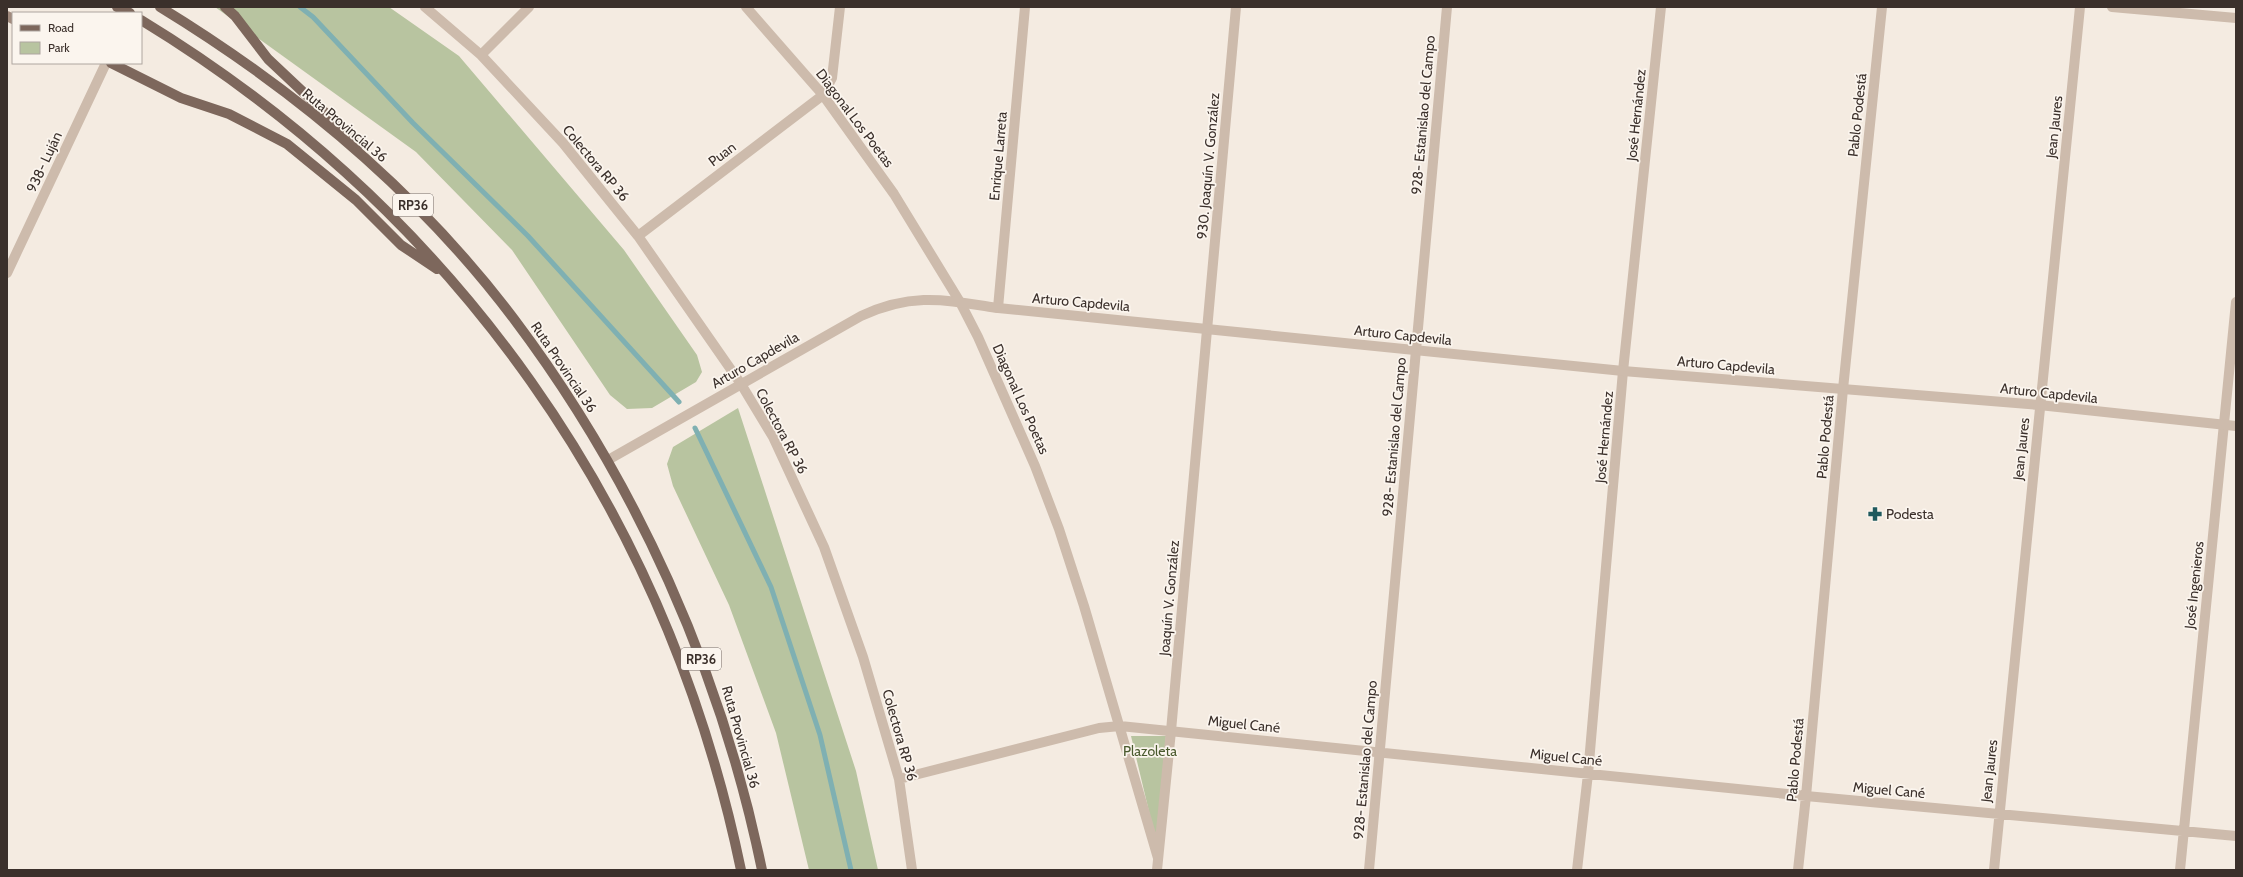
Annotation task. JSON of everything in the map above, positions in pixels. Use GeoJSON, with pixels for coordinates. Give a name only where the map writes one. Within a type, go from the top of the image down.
{"type":"FeatureCollection","features":[{"type":"Feature","properties":{"kind":"main road"},"geometry":{"type":"LineString","coordinates":[[117,7],[128,12]]}},
{"type":"Feature","properties":{"kind":"main road","name":"Ruta Provincial 36"},"geometry":{"type":"LineString","coordinates":[[160,7],[247,64],[299,103],[367,162],[433,226],[513,317],[552,373],[608,460],[691,631],[715,694],[735,760],[762,870]]}},
{"type":"Feature","properties":{"kind":"main road"},"geometry":{"type":"LineString","coordinates":[[225,7],[235,16],[268,59],[352,138],[367,162]]}},
{"type":"Feature","properties":{"kind":"main road","name":"RP36"},"geometry":{"type":"LineString","coordinates":[[142,21],[190,50],[230,79],[346,171],[401,223],[450,277],[543,397],[591,472],[632,549],[664,623],[692,696],[716,768],[741,870]]}},
{"type":"Feature","properties":{"kind":"main road"},"geometry":{"type":"LineString","coordinates":[[113,64],[181,98],[229,114],[287,144],[356,200],[401,245],[450,277]]}},
{"type":"Feature","properties":{"kind":"street","name":"Colectora RP 36"},"geometry":{"type":"LineString","coordinates":[[425,7],[481,55],[563,143],[638,236],[741,384],[773,437],[824,547],[863,658],[899,779],[912,870]]}},
{"type":"Feature","properties":{"kind":"street"},"geometry":{"type":"LineString","coordinates":[[481,55],[529,7]]}},
{"type":"Feature","properties":{"kind":"street","name":"Diagonal Los Poetas"},"geometry":{"type":"LineString","coordinates":[[746,7],[823,95],[894,194],[960,302],[978,337],[1035,466],[1056,522],[1084,606],[1158,858]]}},
{"type":"Feature","properties":{"kind":"street"},"geometry":{"type":"LineString","coordinates":[[823,95],[832,78],[840,7]]}},
{"type":"Feature","properties":{"kind":"street","name":"Enrique Larreta"},"geometry":{"type":"LineString","coordinates":[[998,308],[1025,7]]}},
{"type":"Feature","properties":{"kind":"street","name":"930. Joaquín V. González"},"geometry":{"type":"LineString","coordinates":[[1207,328],[1236,7]]}},
{"type":"Feature","properties":{"kind":"street","name":"928- Estanislao del Campo"},"geometry":{"type":"LineString","coordinates":[[1369,870],[1381,752],[1447,7]]}},
{"type":"Feature","properties":{"kind":"street","name":"José Hernández"},"geometry":{"type":"LineString","coordinates":[[1577,870],[1588,774],[1623,371],[1661,7]]}},
{"type":"Feature","properties":{"kind":"street","name":"Pablo Podestá"},"geometry":{"type":"LineString","coordinates":[[1798,870],[1843,389],[1882,7]]}},
{"type":"Feature","properties":{"kind":"street","name":"Jean Jaures"},"geometry":{"type":"LineString","coordinates":[[1994,870],[2039,405],[2080,7]]}},
{"type":"Feature","properties":{"kind":"street"},"geometry":{"type":"LineString","coordinates":[[2112,7],[2236,18]]}},
{"type":"Feature","properties":{"kind":"street","name":"938- Luján"},"geometry":{"type":"LineString","coordinates":[[8,268],[106,64]]}},
{"type":"Feature","properties":{"kind":"street","name":"Puan"},"geometry":{"type":"LineString","coordinates":[[638,236],[823,95]]}},
{"type":"Feature","properties":{"kind":"street","name":"Arturo Capdevila"},"geometry":{"type":"LineString","coordinates":[[608,460],[877,309],[911,299],[928,298],[998,308],[1623,371],[2039,405],[2236,426]]}},
{"type":"Feature","properties":{"kind":"street","name":"José Ingenieros"},"geometry":{"type":"LineString","coordinates":[[2180,870],[2236,302]]}},
{"type":"Feature","properties":{"kind":"street","name":"Joaquín V. González"},"geometry":{"type":"LineString","coordinates":[[1156,870],[1171,731],[1207,328]]}},
{"type":"Feature","properties":{"kind":"street","name":"Miguel Cané"},"geometry":{"type":"LineString","coordinates":[[899,779],[1099,728],[1120,726],[1806,796],[2236,836]]}},
{"type":"Feature","properties":{"kind":"green space"},"geometry":{"type":"Polygon","coordinates":[[[215,7],[389,7],[459,56],[624,250],[697,355],[702,372],[696,382],[652,408],[627,409],[610,395],[512,250],[416,152],[215,7]]]}},
{"type":"Feature","properties":{"kind":"green space"},"geometry":{"type":"Polygon","coordinates":[[[738,408],[856,771],[878,870],[809,870],[776,733],[729,605],[673,486],[667,464],[673,447],[738,408]]]}},
{"type":"Feature","properties":{"kind":"green space","name":"Plazoleta"},"geometry":{"type":"Polygon","coordinates":[[[1131,736],[1166,736],[1156,841],[1131,736]]]}},
{"type":"Feature","properties":{"kind":"waterway"},"geometry":{"type":"LineString","coordinates":[[300,7],[313,17],[413,123],[528,236],[679,402]]}},
{"type":"Feature","properties":{"kind":"waterway"},"geometry":{"type":"LineString","coordinates":[[695,428],[771,587],[820,735],[851,870]]}},
{"type":"Feature","properties":{"kind":"place","name":"Podesta"},"geometry":{"type":"Point","coordinates":[1875,514]}}]}
